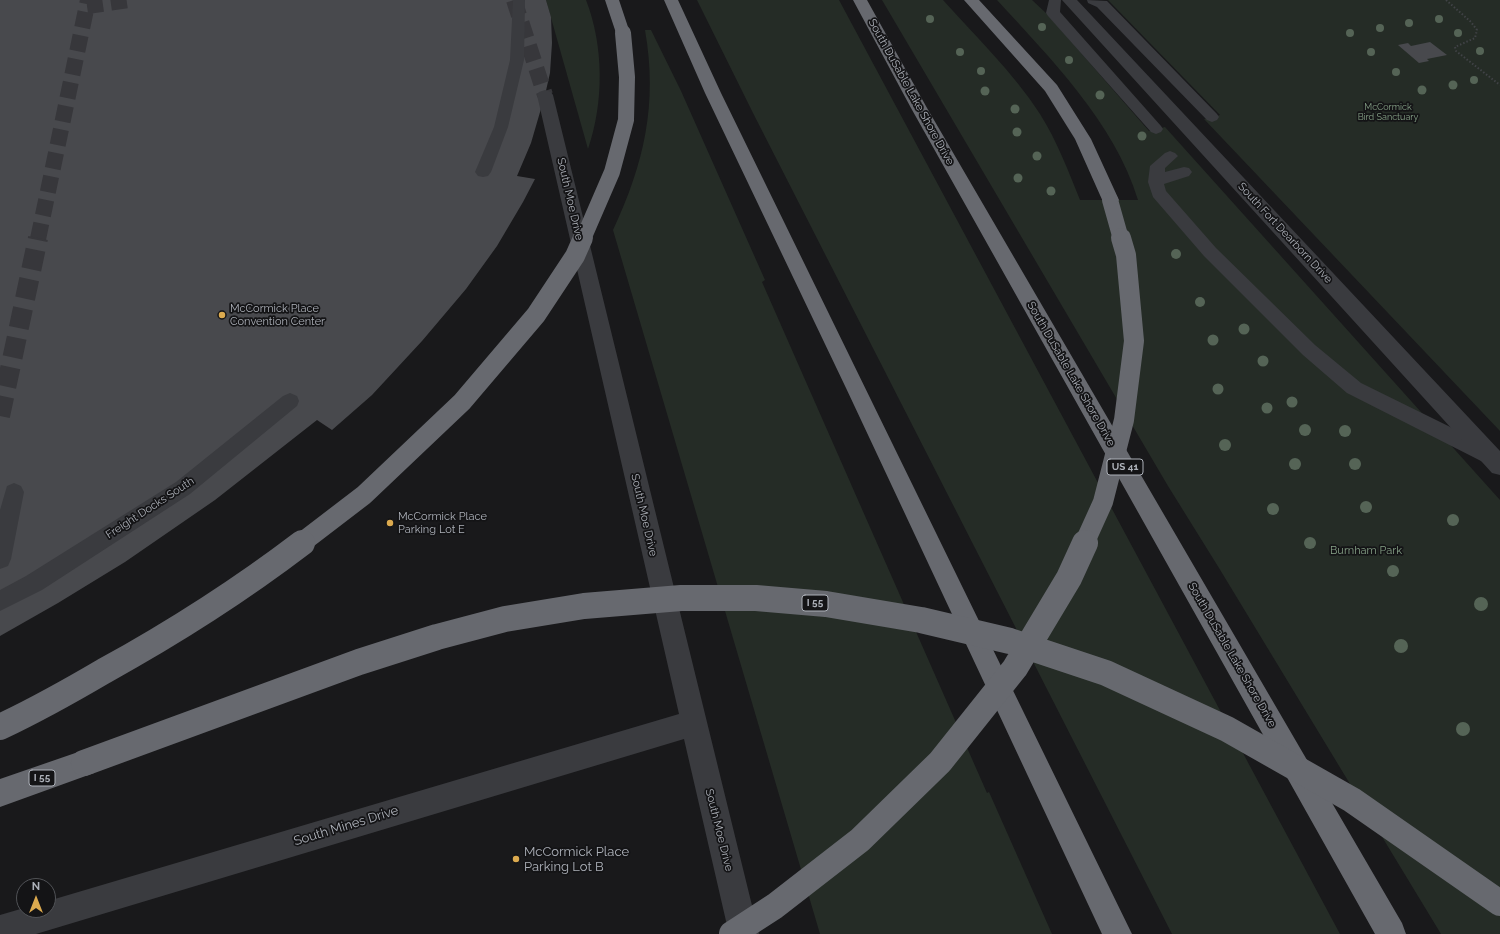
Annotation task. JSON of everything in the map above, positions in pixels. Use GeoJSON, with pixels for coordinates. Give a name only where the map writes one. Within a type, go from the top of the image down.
{"type":"FeatureCollection","features":[{"type":"Feature","properties":{"kind":"highway"},"geometry":{"type":"LineString","coordinates":[[0,727],[38,709],[165,636],[262,573],[364,495],[462,402],[536,315],[575,256],[612,172],[626,120],[626,77],[623,33],[612,0]]}},
{"type":"Feature","properties":{"kind":"highway"},"geometry":{"type":"LineString","coordinates":[[671,0],[713,93],[1117,934]]}},
{"type":"Feature","properties":{"kind":"highway","name":"South DuSable Lake Shore Drive"},"geometry":{"type":"LineString","coordinates":[[860,0],[927,122],[1391,934]]}},
{"type":"Feature","properties":{"kind":"highway"},"geometry":{"type":"LineString","coordinates":[[732,934],[774,906],[860,840],[940,762],[1015,668],[1069,578],[1103,502],[1124,420],[1134,341],[1126,255],[1110,200],[1083,139],[1051,88],[971,0]]}},
{"type":"Feature","properties":{"kind":"highway","name":"I 55"},"geometry":{"type":"LineString","coordinates":[[0,794],[359,662],[437,637],[505,619],[584,606],[681,598],[756,598],[826,604],[921,620],[1010,641],[1106,673],[1227,729],[1352,800],[1500,903]]}},
{"type":"Feature","properties":{"kind":"street","name":"South Fort Dearborn Drive"},"geometry":{"type":"LineString","coordinates":[[1069,0],[1496,462]]}},
{"type":"Feature","properties":{"kind":"street","name":"South Moe Drive"},"geometry":{"type":"LineString","coordinates":[[545,95],[744,934]]}},
{"type":"Feature","properties":{"kind":"street","name":"South Mines Drive"},"geometry":{"type":"LineString","coordinates":[[0,930],[693,723]]}},
{"type":"Feature","properties":{"kind":"lane"},"geometry":{"type":"LineString","coordinates":[[483,172],[502,128],[517,60],[519,0]]}},
{"type":"Feature","properties":{"kind":"lane"},"geometry":{"type":"LineString","coordinates":[[1055,0],[1053,13],[1156,129]]}},
{"type":"Feature","properties":{"kind":"lane"},"geometry":{"type":"LineString","coordinates":[[1093,0],[1102,4],[1212,117]]}},
{"type":"Feature","properties":{"kind":"lane"},"geometry":{"type":"LineString","coordinates":[[1170,156],[1158,166],[1156,182],[1159,193],[1168,206],[1210,252],[1309,350],[1354,388],[1496,462]]}},
{"type":"Feature","properties":{"kind":"lane"},"geometry":{"type":"LineString","coordinates":[[1156,182],[1172,175],[1184,172]]}},
{"type":"Feature","properties":{"kind":"lane","name":"Freight Docks South"},"geometry":{"type":"LineString","coordinates":[[0,601],[34,583],[183,488],[290,401]]}},
{"type":"Feature","properties":{"kind":"lane"},"geometry":{"type":"LineString","coordinates":[[0,559],[14,492]]}},
{"type":"Feature","properties":{"kind":"path"},"geometry":{"type":"LineString","coordinates":[[1446,0],[1471,22],[1477,30],[1475,38],[1455,47],[1456,51],[1500,85]]}},
{"type":"Feature","properties":{"kind":"green space"},"geometry":{"type":"Polygon","coordinates":[[[546,0],[586,0],[592,18],[599,55],[600,74],[597,113],[588,149],[546,0]]]}},
{"type":"Feature","properties":{"kind":"green space"},"geometry":{"type":"Polygon","coordinates":[[[697,0],[839,0],[1340,934],[1172,934],[753,113],[697,0]]]}},
{"type":"Feature","properties":{"kind":"green space","name":"Burnham Park"},"geometry":{"type":"Polygon","coordinates":[[[882,0],[943,0],[1006,69],[1040,114],[1062,156],[1080,200],[1138,200],[1128,172],[1114,144],[1097,118],[1059,68],[997,0],[1032,0],[1047,14],[1149,131],[1165,127],[1500,500],[1500,934],[1441,934],[1168,486],[882,0]]]}},
{"type":"Feature","properties":{"kind":"green space","name":"McCormick Bird Sanctuary"},"geometry":{"type":"Polygon","coordinates":[[[1108,0],[1500,0],[1500,431],[1204,119],[1220,115],[1108,0]]]}},
{"type":"Feature","properties":{"kind":"green space"},"geometry":{"type":"Polygon","coordinates":[[[645,30],[651,30],[681,91],[765,280],[762,282],[987,793],[989,792],[1052,934],[820,934],[613,230],[633,181],[646,133],[650,83],[649,57],[645,30]]]}},
{"type":"Feature","properties":{"kind":"building","name":"McCormick Place Convention Center"},"geometry":{"type":"Polygon","coordinates":[[[0,0],[546,0],[551,17],[552,43],[550,73],[545,95],[531,143],[517,176],[535,179],[497,246],[466,289],[422,341],[372,395],[332,430],[317,420],[215,500],[125,562],[0,636],[0,0]]]}},
{"type":"Feature","properties":{"kind":"building"},"geometry":{"type":"Polygon","coordinates":[[[1430,42],[1447,55],[1427,59],[1429,61],[1419,63],[1398,45],[1408,43],[1411,46],[1430,42]]]}},
{"type":"Feature","properties":{"kind":"tunnel"},"geometry":{"type":"LineString","coordinates":[[38,239],[88,0]]}},
{"type":"Feature","properties":{"kind":"tunnel"},"geometry":{"type":"LineString","coordinates":[[87,6],[129,0]]}},
{"type":"Feature","properties":{"kind":"tunnel"},"geometry":{"type":"LineString","coordinates":[[514,0],[545,95]]}},
{"type":"Feature","properties":{"kind":"tunnel"},"geometry":{"type":"LineString","coordinates":[[0,416],[38,238]]}},
{"type":"Feature","properties":{"kind":"place","name":"McCormick Place Convention Center"},"geometry":{"type":"Point","coordinates":[222,315]}},
{"type":"Feature","properties":{"kind":"place","name":"McCormick Place Parking Lot E"},"geometry":{"type":"Point","coordinates":[390,523]}},
{"type":"Feature","properties":{"kind":"place","name":"McCormick Place Parking Lot B"},"geometry":{"type":"Point","coordinates":[516,859]}}]}
